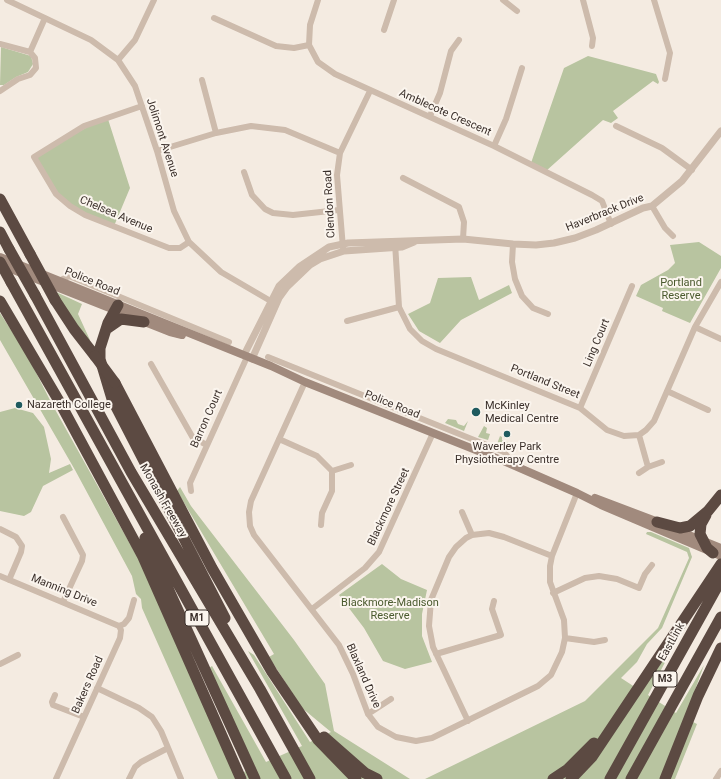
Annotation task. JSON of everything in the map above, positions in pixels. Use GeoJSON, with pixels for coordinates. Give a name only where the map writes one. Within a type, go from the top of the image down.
{"type":"FeatureCollection","features":[{"type":"Feature","properties":{"kind":"highway"},"geometry":{"type":"LineString","coordinates":[[0,199],[55,300],[74,329],[115,382],[212,568],[291,702],[326,749],[356,779]]}},
{"type":"Feature","properties":{"kind":"highway","name":"Monash Freeway"},"geometry":{"type":"LineString","coordinates":[[0,232],[131,472],[260,689],[310,779]]}},
{"type":"Feature","properties":{"kind":"highway","name":"M1"},"geometry":{"type":"LineString","coordinates":[[0,263],[286,779]]}},
{"type":"Feature","properties":{"kind":"highway"},"geometry":{"type":"LineString","coordinates":[[0,301],[44,376],[143,557],[241,779]]}},
{"type":"Feature","properties":{"kind":"highway"},"geometry":{"type":"LineString","coordinates":[[117,308],[102,338],[100,359],[112,399],[214,596],[260,689]]}},
{"type":"Feature","properties":{"kind":"highway"},"geometry":{"type":"LineString","coordinates":[[102,338],[114,322],[121,319],[144,322]]}},
{"type":"Feature","properties":{"kind":"highway"},"geometry":{"type":"LineString","coordinates":[[108,458],[254,777]]}},
{"type":"Feature","properties":{"kind":"highway"},"geometry":{"type":"LineString","coordinates":[[571,779],[592,757],[628,704],[719,554],[707,548],[700,534],[701,524],[708,511],[721,495]]}},
{"type":"Feature","properties":{"kind":"highway"},"geometry":{"type":"LineString","coordinates":[[657,522],[680,528],[690,526],[708,511]]}},
{"type":"Feature","properties":{"kind":"highway","name":"EastLink"},"geometry":{"type":"LineString","coordinates":[[610,779],[721,580]]}},
{"type":"Feature","properties":{"kind":"highway","name":"M3"},"geometry":{"type":"LineString","coordinates":[[631,779],[721,617]]}},
{"type":"Feature","properties":{"kind":"highway"},"geometry":{"type":"LineString","coordinates":[[665,779],[698,696],[721,648]]}},
{"type":"Feature","properties":{"kind":"highway"},"geometry":{"type":"LineString","coordinates":[[291,702],[333,746],[365,773],[376,779]]}},
{"type":"Feature","properties":{"kind":"highway"},"geometry":{"type":"LineString","coordinates":[[552,779],[568,769],[589,750],[628,704]]}},
{"type":"Feature","properties":{"kind":"main road","name":"Police Road"},"geometry":{"type":"LineString","coordinates":[[0,257],[59,281],[144,322],[170,332],[200,335]]}},
{"type":"Feature","properties":{"kind":"main road","name":"Police Road"},"geometry":{"type":"LineString","coordinates":[[0,263],[117,308],[200,335],[305,382],[506,462],[601,505],[719,554]]}},
{"type":"Feature","properties":{"kind":"main road","name":"Police Road"},"geometry":{"type":"LineString","coordinates":[[577,493],[604,500],[703,541]]}},
{"type":"Feature","properties":{"kind":"street","name":"Jolimont Avenue"},"geometry":{"type":"LineString","coordinates":[[7,0],[91,40],[118,60],[135,86],[157,151],[174,211],[189,242],[221,272],[273,303]]}},
{"type":"Feature","properties":{"kind":"street"},"geometry":{"type":"LineString","coordinates":[[118,60],[135,40],[154,0]]}},
{"type":"Feature","properties":{"kind":"street"},"geometry":{"type":"LineString","coordinates":[[214,18],[276,46],[294,48],[309,45],[310,25],[318,0]]}},
{"type":"Feature","properties":{"kind":"street"},"geometry":{"type":"LineString","coordinates":[[384,30],[394,0]]}},
{"type":"Feature","properties":{"kind":"street"},"geometry":{"type":"LineString","coordinates":[[503,0],[517,11]]}},
{"type":"Feature","properties":{"kind":"street"},"geometry":{"type":"LineString","coordinates":[[583,0],[593,38],[592,46]]}},
{"type":"Feature","properties":{"kind":"street"},"geometry":{"type":"LineString","coordinates":[[654,0],[670,53],[665,79]]}},
{"type":"Feature","properties":{"kind":"street"},"geometry":{"type":"LineString","coordinates":[[30,52],[45,18]]}},
{"type":"Feature","properties":{"kind":"street"},"geometry":{"type":"LineString","coordinates":[[430,116],[440,92],[451,52],[459,40]]}},
{"type":"Feature","properties":{"kind":"street"},"geometry":{"type":"LineString","coordinates":[[0,44],[30,52],[35,58],[36,68],[30,75],[18,79],[0,91]]}},
{"type":"Feature","properties":{"kind":"street","name":"Amblecote Crescent"},"geometry":{"type":"LineString","coordinates":[[309,45],[318,62],[335,74],[546,170],[602,201],[610,224]]}},
{"type":"Feature","properties":{"kind":"street"},"geometry":{"type":"LineString","coordinates":[[494,146],[506,119],[522,68]]}},
{"type":"Feature","properties":{"kind":"street"},"geometry":{"type":"LineString","coordinates":[[202,80],[216,133]]}},
{"type":"Feature","properties":{"kind":"street","name":"Clendon Road"},"geometry":{"type":"LineString","coordinates":[[343,247],[337,175],[340,153],[370,90]]}},
{"type":"Feature","properties":{"kind":"street","name":"Chelsea Avenue"},"geometry":{"type":"LineString","coordinates":[[142,106],[84,126],[34,157],[56,194],[70,206],[85,215],[169,248],[180,248],[189,242]]}},
{"type":"Feature","properties":{"kind":"street"},"geometry":{"type":"LineString","coordinates":[[157,151],[216,133],[251,126],[285,130],[340,153]]}},
{"type":"Feature","properties":{"kind":"street"},"geometry":{"type":"LineString","coordinates":[[616,126],[662,148],[692,170]]}},
{"type":"Feature","properties":{"kind":"street","name":"Haverbrack Drive"},"geometry":{"type":"LineString","coordinates":[[248,357],[273,303],[310,265],[343,247],[463,239],[513,244],[554,243],[575,238],[610,224],[643,208],[652,206],[682,181],[721,131]]}},
{"type":"Feature","properties":{"kind":"street"},"geometry":{"type":"LineString","coordinates":[[244,172],[252,195],[258,203],[273,213],[293,215],[339,210]]}},
{"type":"Feature","properties":{"kind":"street"},"geometry":{"type":"LineString","coordinates":[[403,178],[459,207],[464,222],[463,239]]}},
{"type":"Feature","properties":{"kind":"street"},"geometry":{"type":"LineString","coordinates":[[652,206],[665,228],[673,236]]}},
{"type":"Feature","properties":{"kind":"street","name":"Portland Street"},"geometry":{"type":"LineString","coordinates":[[394,244],[397,266],[399,307],[410,329],[422,341],[436,349],[580,408],[607,430],[624,436],[639,435]]}},
{"type":"Feature","properties":{"kind":"street"},"geometry":{"type":"LineString","coordinates":[[513,244],[512,262],[515,279],[522,296],[533,308],[548,314]]}},
{"type":"Feature","properties":{"kind":"street"},"geometry":{"type":"LineString","coordinates":[[59,281],[69,276],[200,335],[229,342]]}},
{"type":"Feature","properties":{"kind":"street"},"geometry":{"type":"LineString","coordinates":[[648,467],[639,435],[654,421],[695,327],[721,282]]}},
{"type":"Feature","properties":{"kind":"street","name":"Ling Court"},"geometry":{"type":"LineString","coordinates":[[580,408],[632,286]]}},
{"type":"Feature","properties":{"kind":"street"},"geometry":{"type":"LineString","coordinates":[[347,321],[399,307]]}},
{"type":"Feature","properties":{"kind":"street"},"geometry":{"type":"LineString","coordinates":[[695,327],[721,339]]}},
{"type":"Feature","properties":{"kind":"street","name":"Barron Court"},"geometry":{"type":"LineString","coordinates":[[191,491],[190,483],[248,357]]}},
{"type":"Feature","properties":{"kind":"street"},"geometry":{"type":"LineString","coordinates":[[268,357],[504,452],[508,457],[506,462]]}},
{"type":"Feature","properties":{"kind":"street"},"geometry":{"type":"LineString","coordinates":[[151,364],[193,438],[207,445]]}},
{"type":"Feature","properties":{"kind":"street","name":"Blaxland Drive"},"geometry":{"type":"LineString","coordinates":[[305,382],[251,501],[248,519],[254,535],[312,609],[345,656],[368,714],[378,726],[389,734],[416,741],[432,738],[538,686],[554,670],[562,652],[565,638],[564,620],[553,593],[549,574],[552,556],[577,493]]}},
{"type":"Feature","properties":{"kind":"street"},"geometry":{"type":"LineString","coordinates":[[336,394],[339,386]]}},
{"type":"Feature","properties":{"kind":"street"},"geometry":{"type":"LineString","coordinates":[[667,391],[708,410]]}},
{"type":"Feature","properties":{"kind":"street","name":"Blackmore Street"},"geometry":{"type":"LineString","coordinates":[[312,609],[365,568],[379,552],[434,433]]}},
{"type":"Feature","properties":{"kind":"street"},"geometry":{"type":"LineString","coordinates":[[279,439],[317,456],[332,471],[332,491],[322,513],[321,525]]}},
{"type":"Feature","properties":{"kind":"street"},"geometry":{"type":"LineString","coordinates":[[465,446],[474,440]]}},
{"type":"Feature","properties":{"kind":"street"},"geometry":{"type":"LineString","coordinates":[[639,473],[648,467],[662,462]]}},
{"type":"Feature","properties":{"kind":"street"},"geometry":{"type":"LineString","coordinates":[[332,471],[350,465]]}},
{"type":"Feature","properties":{"kind":"street"},"geometry":{"type":"LineString","coordinates":[[462,512],[472,535]]}},
{"type":"Feature","properties":{"kind":"street"},"geometry":{"type":"LineString","coordinates":[[63,517],[82,554],[82,558],[63,602]]}},
{"type":"Feature","properties":{"kind":"street"},"geometry":{"type":"LineString","coordinates":[[0,529],[16,537],[22,546],[21,552],[9,580]]}},
{"type":"Feature","properties":{"kind":"street"},"geometry":{"type":"LineString","coordinates":[[468,721],[436,654],[429,626],[431,600],[449,557],[459,544],[472,535],[495,534],[552,556]]}},
{"type":"Feature","properties":{"kind":"street"},"geometry":{"type":"LineString","coordinates":[[553,593],[585,578],[599,576],[617,579],[639,588],[645,574],[652,565]]}},
{"type":"Feature","properties":{"kind":"street","name":"Manning Drive"},"geometry":{"type":"LineString","coordinates":[[0,576],[119,626]]}},
{"type":"Feature","properties":{"kind":"street"},"geometry":{"type":"LineString","coordinates":[[119,626],[124,624],[128,618],[134,600]]}},
{"type":"Feature","properties":{"kind":"street"},"geometry":{"type":"LineString","coordinates":[[436,654],[501,635],[492,609],[494,601]]}},
{"type":"Feature","properties":{"kind":"street","name":"Bakers Road"},"geometry":{"type":"LineString","coordinates":[[56,779],[120,638],[121,630],[119,626]]}},
{"type":"Feature","properties":{"kind":"street"},"geometry":{"type":"LineString","coordinates":[[565,638],[594,642],[605,640]]}},
{"type":"Feature","properties":{"kind":"street"},"geometry":{"type":"LineString","coordinates":[[0,664],[18,655]]}},
{"type":"Feature","properties":{"kind":"street"},"geometry":{"type":"LineString","coordinates":[[97,688],[139,708],[152,717],[168,748],[181,779]]}},
{"type":"Feature","properties":{"kind":"street"},"geometry":{"type":"LineString","coordinates":[[55,695],[52,703],[53,705],[84,717]]}},
{"type":"Feature","properties":{"kind":"street"},"geometry":{"type":"LineString","coordinates":[[368,714],[391,699]]}},
{"type":"Feature","properties":{"kind":"street"},"geometry":{"type":"LineString","coordinates":[[128,779],[135,767],[141,762],[168,748]]}},
{"type":"Feature","properties":{"kind":"street"},"geometry":{"type":"LineString","coordinates":[[716,779],[721,771]]}},
{"type":"Feature","properties":{"kind":"green space"},"geometry":{"type":"Polygon","coordinates":[[[1,47],[31,56],[33,64],[28,72],[16,77],[4,85],[0,85],[1,47]]]}},
{"type":"Feature","properties":{"kind":"green space"},"geometry":{"type":"Polygon","coordinates":[[[588,56],[656,74],[659,82],[658,84],[653,81],[613,111],[618,118],[611,123],[603,120],[546,171],[531,163],[564,68],[588,56]]]}},
{"type":"Feature","properties":{"kind":"green space"},"geometry":{"type":"Polygon","coordinates":[[[107,116],[130,188],[114,226],[85,215],[56,194],[34,157],[107,116]]]}},
{"type":"Feature","properties":{"kind":"green space","name":"Portland Reserve"},"geometry":{"type":"Polygon","coordinates":[[[699,242],[721,256],[721,268],[690,323],[662,311],[663,308],[636,296],[641,285],[668,270],[675,263],[670,245],[699,242]]]}},
{"type":"Feature","properties":{"kind":"green space"},"geometry":{"type":"Polygon","coordinates":[[[471,277],[479,300],[509,285],[512,293],[461,320],[440,343],[419,331],[408,314],[430,303],[438,278],[471,277]]]}},
{"type":"Feature","properties":{"kind":"green space"},"geometry":{"type":"Polygon","coordinates":[[[54,291],[82,304],[78,314],[90,340],[87,342],[54,291]]]}},
{"type":"Feature","properties":{"kind":"green space"},"geometry":{"type":"Polygon","coordinates":[[[0,313],[26,353],[52,404],[149,578],[235,776],[255,767],[209,668],[212,666],[266,762],[302,746],[248,651],[254,655],[310,742],[331,732],[302,708],[269,657],[274,654],[177,491],[180,487],[191,506],[294,640],[325,684],[334,731],[410,779],[218,779],[142,608],[141,599],[136,594],[132,576],[75,470],[0,340],[0,313]]]}},
{"type":"Feature","properties":{"kind":"green space","name":"Nazareth College"},"geometry":{"type":"Polygon","coordinates":[[[15,408],[33,413],[44,427],[51,459],[49,473],[70,464],[73,470],[43,486],[31,512],[24,516],[0,511],[0,412],[15,408]]]}},
{"type":"Feature","properties":{"kind":"green space"},"geometry":{"type":"Polygon","coordinates":[[[448,419],[456,420],[458,424],[464,426],[468,421],[464,431],[445,423],[448,419]]]}},
{"type":"Feature","properties":{"kind":"green space"},"geometry":{"type":"Polygon","coordinates":[[[484,426],[487,428],[486,433],[490,434],[488,440],[478,437],[484,426]]]}},
{"type":"Feature","properties":{"kind":"green space"},"geometry":{"type":"Polygon","coordinates":[[[500,436],[502,437],[502,440],[513,444],[508,449],[497,444],[500,436]]]}},
{"type":"Feature","properties":{"kind":"green space"},"geometry":{"type":"Polygon","coordinates":[[[647,532],[651,532],[689,548],[692,557],[662,628],[647,644],[637,662],[621,678],[641,691],[674,645],[648,695],[676,713],[704,665],[685,718],[697,724],[675,779],[425,779],[585,701],[658,628],[689,558],[687,552],[646,534],[647,532]]]}},
{"type":"Feature","properties":{"kind":"green space","name":"Blackmore-Madison Reserve"},"geometry":{"type":"Polygon","coordinates":[[[382,564],[401,579],[427,590],[422,614],[422,636],[432,662],[405,669],[383,661],[364,628],[339,595],[382,564]]]}},
{"type":"Feature","properties":{"kind":"place","name":"Nazareth College"},"geometry":{"type":"Point","coordinates":[19,405]}},
{"type":"Feature","properties":{"kind":"place","name":"McKinley Medical Centre"},"geometry":{"type":"Point","coordinates":[476,412]}},
{"type":"Feature","properties":{"kind":"place","name":"Waverley Park Physiotherapy Centre"},"geometry":{"type":"Point","coordinates":[507,434]}}]}
